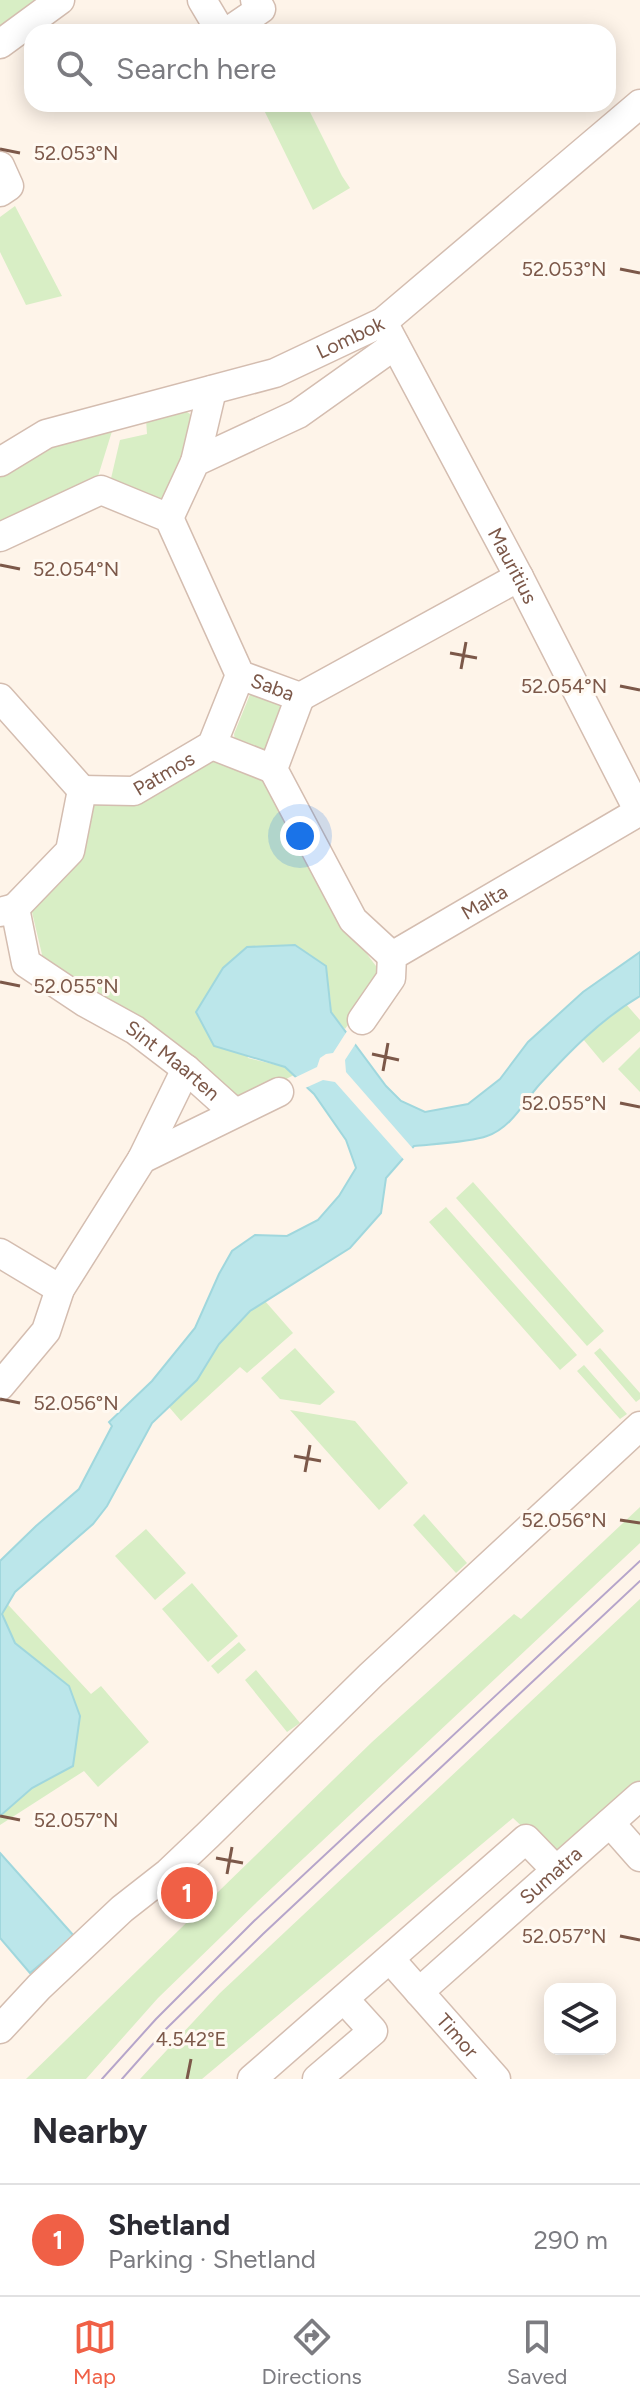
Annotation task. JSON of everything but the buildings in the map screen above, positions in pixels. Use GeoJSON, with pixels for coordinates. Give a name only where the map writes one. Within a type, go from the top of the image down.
{"type":"FeatureCollection","features":[{"type":"Feature","properties":{"kind":"street"},"geometry":{"type":"LineString","coordinates":[[27,24],[60,0]]}},
{"type":"Feature","properties":{"kind":"street"},"geometry":{"type":"LineString","coordinates":[[202,0],[218,24]]}},
{"type":"Feature","properties":{"kind":"street"},"geometry":{"type":"LineString","coordinates":[[237,24],[261,9],[255,0]]}},
{"type":"Feature","properties":{"kind":"street"},"geometry":{"type":"LineString","coordinates":[[0,44],[24,26]]}},
{"type":"Feature","properties":{"kind":"street","name":"Lombok"},"geometry":{"type":"LineString","coordinates":[[0,462],[46,434],[275,373],[389,334],[640,104]]}},
{"type":"Feature","properties":{"kind":"street"},"geometry":{"type":"LineString","coordinates":[[0,166],[9,186],[0,192]]}},
{"type":"Feature","properties":{"kind":"street"},"geometry":{"type":"LineString","coordinates":[[195,462],[298,414],[389,334]]}},
{"type":"Feature","properties":{"kind":"street","name":"Mauritius"},"geometry":{"type":"LineString","coordinates":[[389,334],[519,577],[639,812]]}},
{"type":"Feature","properties":{"kind":"street"},"geometry":{"type":"LineString","coordinates":[[0,537],[101,490],[169,518],[195,462],[212,390]]}},
{"type":"Feature","properties":{"kind":"street","name":"Saba"},"geometry":{"type":"LineString","coordinates":[[169,518],[240,675],[300,697],[273,769]]}},
{"type":"Feature","properties":{"kind":"street"},"geometry":{"type":"LineString","coordinates":[[300,697],[519,577]]}},
{"type":"Feature","properties":{"kind":"street","name":"Patmos"},"geometry":{"type":"LineString","coordinates":[[82,790],[134,791],[212,745],[240,675]]}},
{"type":"Feature","properties":{"kind":"street"},"geometry":{"type":"LineString","coordinates":[[0,698],[82,790],[70,851],[8,910]]}},
{"type":"Feature","properties":{"kind":"street"},"geometry":{"type":"LineString","coordinates":[[212,745],[273,769],[353,920],[392,956],[391,978],[362,1020]]}},
{"type":"Feature","properties":{"kind":"street","name":"Malta"},"geometry":{"type":"LineString","coordinates":[[392,956],[639,812]]}},
{"type":"Feature","properties":{"kind":"street","name":"Sint Maarten"},"geometry":{"type":"LineString","coordinates":[[8,910],[13,965],[135,1030],[186,1069],[235,1113]]}},
{"type":"Feature","properties":{"kind":"street"},"geometry":{"type":"LineString","coordinates":[[0,1386],[46,1331],[60,1289],[142,1159],[186,1069]]}},
{"type":"Feature","properties":{"kind":"street"},"geometry":{"type":"LineString","coordinates":[[142,1159],[279,1092]]}},
{"type":"Feature","properties":{"kind":"street"},"geometry":{"type":"LineString","coordinates":[[0,1253],[60,1289]]}},
{"type":"Feature","properties":{"kind":"street"},"geometry":{"type":"LineString","coordinates":[[0,2029],[39,1987],[122,1909],[168,1873],[362,1684],[640,1426]]}},
{"type":"Feature","properties":{"kind":"street","name":"Sumatra"},"geometry":{"type":"LineString","coordinates":[[419,1992],[640,1796]]}},
{"type":"Feature","properties":{"kind":"street"},"geometry":{"type":"LineString","coordinates":[[610,1823],[640,1857]]}},
{"type":"Feature","properties":{"kind":"street"},"geometry":{"type":"LineString","coordinates":[[252,2079],[526,1839],[556,1870]]}},
{"type":"Feature","properties":{"kind":"street","name":"Timor"},"geometry":{"type":"LineString","coordinates":[[390,1959],[496,2079]]}},
{"type":"Feature","properties":{"kind":"street"},"geometry":{"type":"LineString","coordinates":[[317,2079],[373,2031],[344,1999]]}},
{"type":"Feature","properties":{"kind":"green space"},"geometry":{"type":"Polygon","coordinates":[[[0,0],[43,0],[0,31],[0,0]]]}},
{"type":"Feature","properties":{"kind":"green space"},"geometry":{"type":"Polygon","coordinates":[[[265,112],[310,112],[350,188],[313,210],[265,112]]]}},
{"type":"Feature","properties":{"kind":"green space"},"geometry":{"type":"Polygon","coordinates":[[[15,206],[62,296],[26,305],[0,252],[0,217],[15,206]]]}},
{"type":"Feature","properties":{"kind":"green space"},"geometry":{"type":"Polygon","coordinates":[[[184,410],[193,421],[166,499],[158,504],[109,487],[120,440],[147,434],[146,419],[184,410]]]}},
{"type":"Feature","properties":{"kind":"green space"},"geometry":{"type":"Polygon","coordinates":[[[113,428],[95,486],[0,530],[0,472],[50,448],[113,428]]]}},
{"type":"Feature","properties":{"kind":"green space"},"geometry":{"type":"Polygon","coordinates":[[[251,692],[283,704],[264,753],[235,741],[234,734],[251,692]]]}},
{"type":"Feature","properties":{"kind":"green space"},"geometry":{"type":"Polygon","coordinates":[[[211,758],[274,784],[345,925],[379,970],[381,979],[345,1029],[331,1012],[330,994],[295,945],[247,947],[223,968],[248,1058],[285,1067],[294,1075],[238,1103],[44,963],[31,908],[83,856],[87,817],[93,804],[108,795],[155,796],[211,758]]]}},
{"type":"Feature","properties":{"kind":"green space"},"geometry":{"type":"Polygon","coordinates":[[[625,1003],[640,1020],[640,1031],[603,1063],[583,1039],[625,1003]]]}},
{"type":"Feature","properties":{"kind":"green space"},"geometry":{"type":"Polygon","coordinates":[[[640,1047],[640,1092],[618,1069],[640,1047]]]}},
{"type":"Feature","properties":{"kind":"green space"},"geometry":{"type":"Polygon","coordinates":[[[473,1182],[604,1331],[587,1346],[456,1198],[473,1182]]]}},
{"type":"Feature","properties":{"kind":"green space"},"geometry":{"type":"Polygon","coordinates":[[[446,1207],[577,1355],[560,1370],[429,1222],[446,1207]]]}},
{"type":"Feature","properties":{"kind":"green space"},"geometry":{"type":"Polygon","coordinates":[[[265,1301],[293,1333],[247,1373],[240,1367],[181,1421],[169,1407],[197,1380],[219,1344],[250,1311],[265,1301]]]}},
{"type":"Feature","properties":{"kind":"green space"},"geometry":{"type":"Polygon","coordinates":[[[295,1348],[335,1392],[320,1405],[280,1399],[261,1378],[295,1348]]]}},
{"type":"Feature","properties":{"kind":"green space"},"geometry":{"type":"Polygon","coordinates":[[[600,1348],[640,1393],[640,1399],[636,1402],[594,1353],[600,1348]]]}},
{"type":"Feature","properties":{"kind":"green space"},"geometry":{"type":"Polygon","coordinates":[[[584,1365],[627,1414],[620,1419],[577,1371],[584,1365]]]}},
{"type":"Feature","properties":{"kind":"green space"},"geometry":{"type":"Polygon","coordinates":[[[290,1410],[355,1421],[408,1483],[379,1510],[290,1410]]]}},
{"type":"Feature","properties":{"kind":"green space"},"geometry":{"type":"Polygon","coordinates":[[[640,1507],[640,1543],[257,1902],[158,1998],[86,2079],[26,2079],[372,1742],[514,1614],[521,1619],[640,1507]]]}},
{"type":"Feature","properties":{"kind":"green space"},"geometry":{"type":"Polygon","coordinates":[[[424,1514],[467,1563],[456,1573],[413,1525],[424,1514]]]}},
{"type":"Feature","properties":{"kind":"green space"},"geometry":{"type":"Polygon","coordinates":[[[146,1529],[186,1573],[155,1600],[115,1556],[146,1529]]]}},
{"type":"Feature","properties":{"kind":"green space"},"geometry":{"type":"Polygon","coordinates":[[[192,1583],[238,1636],[208,1662],[162,1609],[192,1583]]]}},
{"type":"Feature","properties":{"kind":"green space"},"geometry":{"type":"Polygon","coordinates":[[[0,1596],[91,1694],[101,1686],[149,1742],[98,1787],[84,1771],[0,1825],[0,1596]]]}},
{"type":"Feature","properties":{"kind":"green space"},"geometry":{"type":"Polygon","coordinates":[[[640,1599],[640,1786],[558,1853],[548,1851],[513,1818],[202,2079],[140,2079],[220,1993],[640,1599]]]}},
{"type":"Feature","properties":{"kind":"green space"},"geometry":{"type":"Polygon","coordinates":[[[239,1642],[246,1650],[218,1674],[211,1666],[239,1642]]]}},
{"type":"Feature","properties":{"kind":"green space"},"geometry":{"type":"Polygon","coordinates":[[[256,1670],[300,1723],[287,1732],[245,1680],[256,1670]]]}},
{"type":"Feature","properties":{"kind":"water"},"geometry":{"type":"Polygon","coordinates":[[[295,945],[326,966],[331,1012],[386,1086],[401,1101],[425,1112],[468,1104],[500,1079],[528,1042],[583,992],[640,952],[640,996],[586,1037],[539,1085],[510,1121],[496,1132],[472,1140],[414,1146],[386,1178],[381,1213],[350,1248],[250,1311],[219,1344],[197,1380],[152,1423],[107,1506],[93,1524],[15,1592],[2,1614],[15,1643],[69,1686],[80,1716],[73,1766],[32,1788],[0,1816],[0,1561],[79,1489],[112,1426],[109,1422],[152,1381],[195,1328],[232,1251],[255,1235],[287,1236],[318,1220],[339,1196],[356,1168],[346,1140],[314,1094],[285,1067],[214,1046],[196,1012],[223,968],[247,947],[295,945]]]}},
{"type":"Feature","properties":{"kind":"water"},"geometry":{"type":"Polygon","coordinates":[[[0,1853],[74,1936],[30,1973],[0,1938],[0,1853]]]}},
{"type":"Feature","properties":{"kind":"pier"},"geometry":{"type":"Polygon","coordinates":[[[349,1028],[358,1040],[345,1060],[346,1072],[415,1151],[406,1162],[335,1082],[323,1080],[303,1089],[292,1079],[317,1067],[320,1058],[333,1053],[349,1028]]]}},
{"type":"Feature","properties":{"kind":"tram line"},"geometry":{"type":"LineString","coordinates":[[102,2079],[156,2019],[254,1921],[640,1561]]}},
{"type":"Feature","properties":{"kind":"tram line"},"geometry":{"type":"LineString","coordinates":[[122,2079],[167,2028],[263,1934],[640,1581]]}},
{"type":"Feature","properties":{"kind":"place","name":"Shetland"},"geometry":{"type":"Point","coordinates":[187,1893]}}]}
